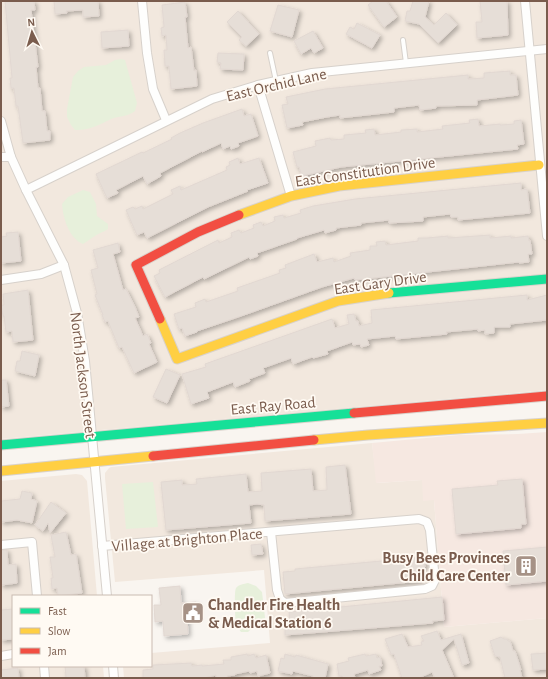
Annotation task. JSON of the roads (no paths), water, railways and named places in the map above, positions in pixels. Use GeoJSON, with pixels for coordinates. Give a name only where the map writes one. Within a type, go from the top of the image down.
{"type":"FeatureCollection","features":[{"type":"Feature","properties":{"kind":"main road","name":"East Constitution Drive"},"geometry":{"type":"LineString","coordinates":[[177,359],[136,265],[198,232],[255,208],[290,196],[339,186],[540,165]]}},
{"type":"Feature","properties":{"kind":"main road","name":"East Gary Drive"},"geometry":{"type":"LineString","coordinates":[[177,359],[338,301],[373,295],[547,280]]}},
{"type":"Feature","properties":{"kind":"main road","name":"East Ray Road"},"geometry":{"type":"LineString","coordinates":[[1,445],[547,396]]}},
{"type":"Feature","properties":{"kind":"main road"},"geometry":{"type":"LineString","coordinates":[[1,471],[368,435],[547,423]]}},
{"type":"Feature","properties":{"kind":"street"},"geometry":{"type":"LineString","coordinates":[[142,1],[147,53],[153,89],[166,120]]}},
{"type":"Feature","properties":{"kind":"street"},"geometry":{"type":"LineString","coordinates":[[525,1],[547,236]]}},
{"type":"Feature","properties":{"kind":"street","name":"East Orchid Lane"},"geometry":{"type":"LineString","coordinates":[[26,190],[166,120],[212,99],[258,85],[312,73],[547,49]]}},
{"type":"Feature","properties":{"kind":"street"},"geometry":{"type":"LineString","coordinates":[[258,85],[290,196]]}},
{"type":"Feature","properties":{"kind":"street","name":"North Jackson Street"},"geometry":{"type":"LineString","coordinates":[[1,121],[11,157],[64,265],[77,313],[84,354],[106,595]]}},
{"type":"Feature","properties":{"kind":"street"},"geometry":{"type":"LineString","coordinates":[[1,158],[11,157]]}},
{"type":"Feature","properties":{"kind":"street"},"geometry":{"type":"LineString","coordinates":[[1,280],[41,274],[64,265]]}},
{"type":"Feature","properties":{"kind":"street","name":"Village at Brighton Place"},"geometry":{"type":"LineString","coordinates":[[102,546],[419,519],[427,522],[430,530],[435,580],[432,586],[425,589],[284,603],[280,599],[277,590],[271,532]]}},
{"type":"Feature","properties":{"kind":"street"},"geometry":{"type":"LineString","coordinates":[[1,545],[32,542],[37,595]]}},
{"type":"Feature","properties":{"kind":"street"},"geometry":{"type":"LineString","coordinates":[[1,656],[12,654]]}},
{"type":"Feature","properties":{"kind":"street"},"geometry":{"type":"LineString","coordinates":[[44,667],[44,678]]}},
{"type":"Feature","properties":{"kind":"street"},"geometry":{"type":"LineString","coordinates":[[113,667],[114,678]]}},
{"type":"Feature","properties":{"kind":"lane"},"geometry":{"type":"LineString","coordinates":[[403,40],[406,63]]}},
{"type":"Feature","properties":{"kind":"lane"},"geometry":{"type":"LineString","coordinates":[[270,54],[276,81]]}},
{"type":"Feature","properties":{"kind":"place","name":"Busy Bees Provinces Child Care Center"},"geometry":{"type":"Point","coordinates":[526,566]}},
{"type":"Feature","properties":{"kind":"place","name":"Chandler Fire Health & Medical Station 6"},"geometry":{"type":"Point","coordinates":[193,613]}}]}
